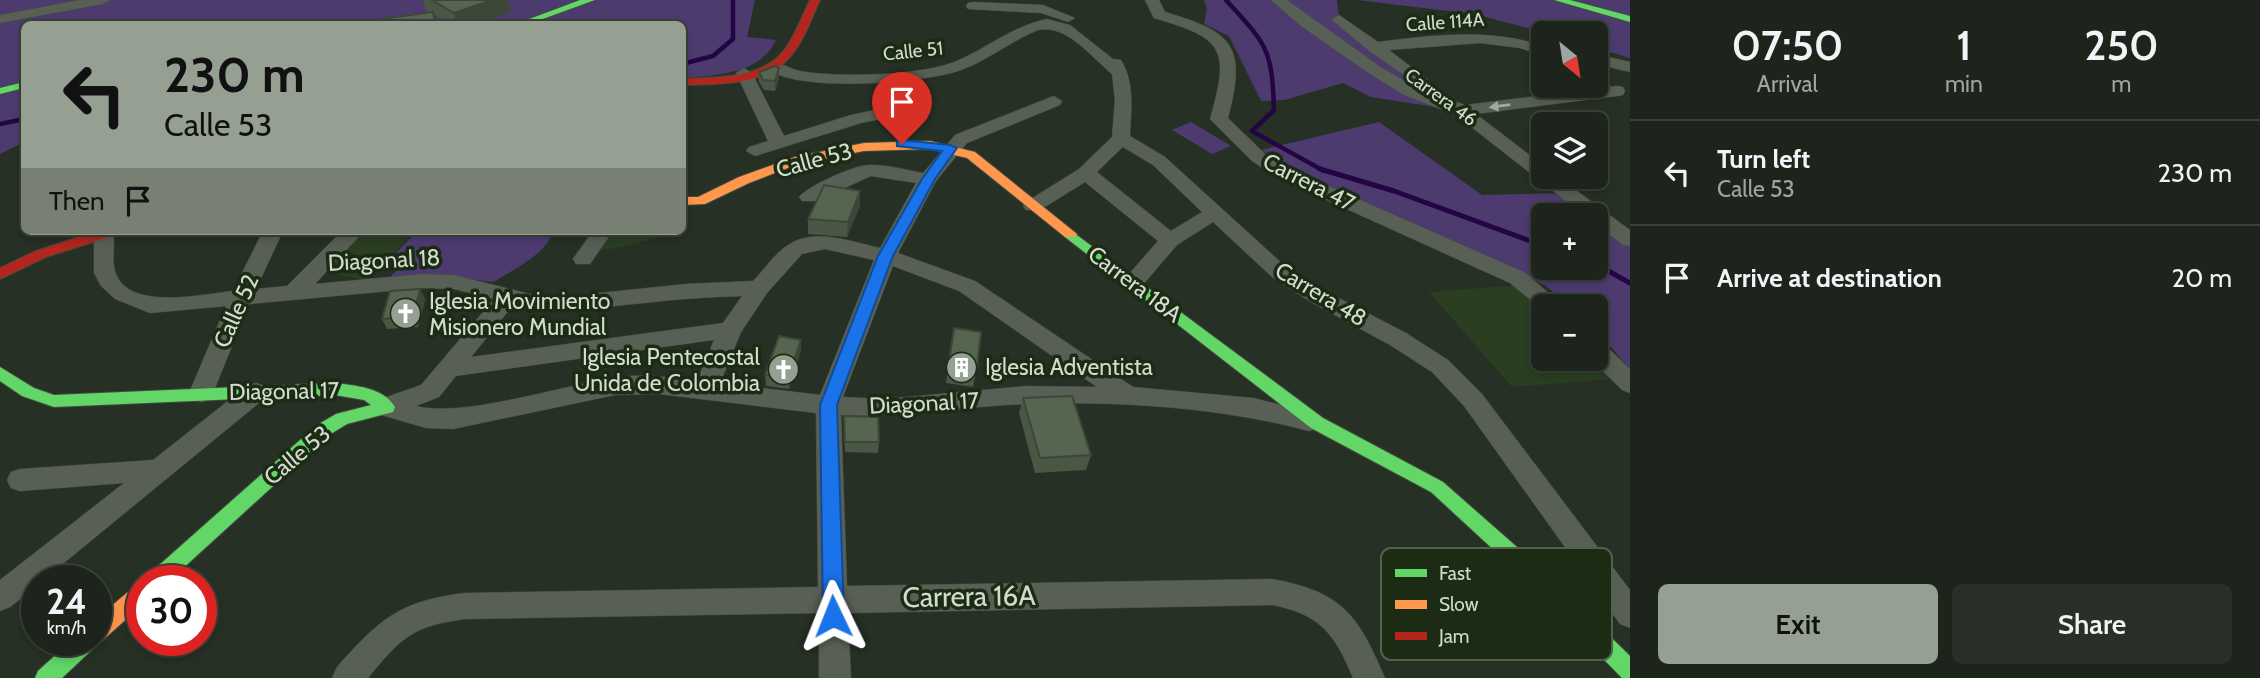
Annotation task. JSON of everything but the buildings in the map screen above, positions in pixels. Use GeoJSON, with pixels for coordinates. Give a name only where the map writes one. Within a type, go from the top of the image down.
{"type":"FeatureCollection","features":[{"type":"Feature","properties":{"kind":"street"},"geometry":{"type":"LineString","coordinates":[[0,19],[103,0]]}},
{"type":"Feature","properties":{"kind":"street"},"geometry":{"type":"LineString","coordinates":[[518,21],[563,0]]}},
{"type":"Feature","properties":{"kind":"street"},"geometry":{"type":"LineString","coordinates":[[521,21],[590,0]]}},
{"type":"Feature","properties":{"kind":"street"},"geometry":{"type":"LineString","coordinates":[[686,81],[744,74],[774,66],[794,41],[815,0]]}},
{"type":"Feature","properties":{"kind":"street","name":"Carrera 47"},"geometry":{"type":"LineString","coordinates":[[1152,0],[1159,15],[1203,29],[1219,42],[1228,72],[1226,95],[1219,119],[1258,157],[1283,173],[1518,278],[1537,294]]}},
{"type":"Feature","properties":{"kind":"street"},"geometry":{"type":"LineString","coordinates":[[1278,0],[1306,23],[1376,71],[1410,91],[1461,111],[1623,95]]}},
{"type":"Feature","properties":{"kind":"street"},"geometry":{"type":"LineString","coordinates":[[1559,0],[1630,19]]}},
{"type":"Feature","properties":{"kind":"street"},"geometry":{"type":"LineString","coordinates":[[1585,0],[1630,12]]}},
{"type":"Feature","properties":{"kind":"street"},"geometry":{"type":"LineString","coordinates":[[973,27],[973,3],[1025,7],[1065,16],[1097,38],[1121,74],[1121,138],[1086,173],[1033,206]]}},
{"type":"Feature","properties":{"kind":"street","name":"Carrera 46"},"geometry":{"type":"LineString","coordinates":[[1339,19],[1531,165]]}},
{"type":"Feature","properties":{"kind":"street","name":"Calle 51"},"geometry":{"type":"LineString","coordinates":[[774,66],[804,76],[835,78],[941,72],[982,56],[1023,28],[1046,23],[1066,28],[1121,74]]}},
{"type":"Feature","properties":{"kind":"street"},"geometry":{"type":"LineString","coordinates":[[0,29],[21,27]]}},
{"type":"Feature","properties":{"kind":"street","name":"Calle 114A"},"geometry":{"type":"LineString","coordinates":[[1373,47],[1459,37],[1518,41]]}},
{"type":"Feature","properties":{"kind":"street"},"geometry":{"type":"LineString","coordinates":[[1518,41],[1531,46]]}},
{"type":"Feature","properties":{"kind":"street"},"geometry":{"type":"LineString","coordinates":[[1608,62],[1630,67]]}},
{"type":"Feature","properties":{"kind":"street"},"geometry":{"type":"LineString","coordinates":[[744,74],[778,143]]}},
{"type":"Feature","properties":{"kind":"street"},"geometry":{"type":"LineString","coordinates":[[835,78],[845,97]]}},
{"type":"Feature","properties":{"kind":"street"},"geometry":{"type":"LineString","coordinates":[[0,93],[21,86]]}},
{"type":"Feature","properties":{"kind":"street"},"geometry":{"type":"LineString","coordinates":[[0,93],[21,91]]}},
{"type":"Feature","properties":{"kind":"street"},"geometry":{"type":"LineString","coordinates":[[835,678],[828,405],[886,256],[928,179],[950,148],[961,139],[1054,101]]}},
{"type":"Feature","properties":{"kind":"street"},"geometry":{"type":"LineString","coordinates":[[755,150],[857,119],[913,107]]}},
{"type":"Feature","properties":{"kind":"street","name":"Carrera 48"},"geometry":{"type":"LineString","coordinates":[[1121,138],[1159,161],[1279,272],[1317,296],[1398,339],[1440,366],[1473,400],[1582,548]]}},
{"type":"Feature","properties":{"kind":"street","name":"Calle 53"},"geometry":{"type":"LineString","coordinates":[[686,201],[700,201],[757,175],[830,152],[902,144],[950,148]]}},
{"type":"Feature","properties":{"kind":"street","name":"Carrera 18A"},"geometry":{"type":"LineString","coordinates":[[950,148],[971,155],[1033,206],[1317,423]]}},
{"type":"Feature","properties":{"kind":"street"},"geometry":{"type":"LineString","coordinates":[[809,197],[869,170],[928,179]]}},
{"type":"Feature","properties":{"kind":"street"},"geometry":{"type":"LineString","coordinates":[[1086,173],[1170,240]]}},
{"type":"Feature","properties":{"kind":"street","name":"Carrera 46"},"geometry":{"type":"LineString","coordinates":[[1562,189],[1630,240]]}},
{"type":"Feature","properties":{"kind":"street"},"geometry":{"type":"LineString","coordinates":[[1133,282],[1170,240],[1214,213]]}},
{"type":"Feature","properties":{"kind":"street"},"geometry":{"type":"LineString","coordinates":[[0,274],[23,260],[50,249],[99,235]]}},
{"type":"Feature","properties":{"kind":"street","name":"Diagonal 18"},"geometry":{"type":"LineString","coordinates":[[108,235],[101,265],[111,287],[126,297],[150,306],[422,281],[454,282],[508,297],[561,304],[686,291],[760,288]]}},
{"type":"Feature","properties":{"kind":"street","name":"Calle 52"},"geometry":{"type":"LineString","coordinates":[[201,393],[270,235]]}},
{"type":"Feature","properties":{"kind":"street"},"geometry":{"type":"LineString","coordinates":[[295,292],[350,235]]}},
{"type":"Feature","properties":{"kind":"street"},"geometry":{"type":"LineString","coordinates":[[583,259],[600,235]]}},
{"type":"Feature","properties":{"kind":"street"},"geometry":{"type":"LineString","coordinates":[[705,390],[730,330],[760,288],[795,249],[809,244],[825,243],[886,256],[967,286],[1128,396]]}},
{"type":"Feature","properties":{"kind":"street","name":"Calle 53"},"geometry":{"type":"LineString","coordinates":[[173,565],[323,430],[342,419],[387,407],[430,391],[452,368],[508,297]]}},
{"type":"Feature","properties":{"kind":"street"},"geometry":{"type":"LineString","coordinates":[[452,368],[730,330]]}},
{"type":"Feature","properties":{"kind":"street"},"geometry":{"type":"LineString","coordinates":[[1608,362],[1630,384]]}},
{"type":"Feature","properties":{"kind":"street","name":"Diagonal 17"},"geometry":{"type":"LineString","coordinates":[[0,373],[28,392],[54,401],[201,393],[351,390],[368,394],[387,407],[426,418],[453,419],[615,386],[659,385],[828,405],[884,408],[1027,396],[1128,396],[1253,407],[1317,423]]}},
{"type":"Feature","properties":{"kind":"street"},"geometry":{"type":"LineString","coordinates":[[0,598],[256,392]]}},
{"type":"Feature","properties":{"kind":"street"},"geometry":{"type":"LineString","coordinates":[[1317,423],[1437,486],[1505,548]]}},
{"type":"Feature","properties":{"kind":"street"},"geometry":{"type":"LineString","coordinates":[[20,480],[159,470]]}},
{"type":"Feature","properties":{"kind":"street","name":"Carrera 48"},"geometry":{"type":"LineString","coordinates":[[1612,589],[1630,614]]}},
{"type":"Feature","properties":{"kind":"street","name":"Carrera 16A"},"geometry":{"type":"LineString","coordinates":[[348,678],[389,631],[430,609],[833,598],[1272,592],[1298,596],[1320,606],[1337,619],[1352,637],[1369,678]]}},
{"type":"Feature","properties":{"kind":"street"},"geometry":{"type":"LineString","coordinates":[[112,619],[126,607]]}},
{"type":"Feature","properties":{"kind":"street"},"geometry":{"type":"LineString","coordinates":[[1612,653],[1630,671]]}},
{"type":"Feature","properties":{"kind":"street"},"geometry":{"type":"LineString","coordinates":[[46,678],[70,656]]}},
{"type":"Feature","properties":{"kind":"shaded area"},"geometry":{"type":"Polygon","coordinates":[[[0,0],[755,0],[747,37],[776,40],[760,60],[748,66],[723,74],[686,78],[686,21],[21,21],[21,144],[0,154],[0,0]]]}},
{"type":"Feature","properties":{"kind":"shaded area"},"geometry":{"type":"Polygon","coordinates":[[[1204,0],[1337,0],[1339,19],[1461,111],[1371,97],[1343,83],[1284,100],[1261,101],[1229,36],[1204,24],[1207,8],[1204,0]]]}},
{"type":"Feature","properties":{"kind":"shaded area"},"geometry":{"type":"Polygon","coordinates":[[[1357,0],[1630,0],[1630,58],[1608,52],[1608,21],[1531,21],[1531,29],[1474,14],[1357,0]]]}},
{"type":"Feature","properties":{"kind":"shaded area"},"geometry":{"type":"Polygon","coordinates":[[[1191,122],[1231,146],[1212,154],[1172,130],[1191,122]]]}},
{"type":"Feature","properties":{"kind":"shaded area"},"geometry":{"type":"Polygon","coordinates":[[[1379,122],[1482,195],[1565,193],[1579,203],[1531,203],[1531,279],[1496,262],[1411,230],[1261,150],[1379,122]]]}},
{"type":"Feature","properties":{"kind":"shaded area"},"geometry":{"type":"Polygon","coordinates":[[[1608,224],[1630,240],[1630,369],[1608,344],[1608,294],[1556,294],[1534,280],[1608,280],[1608,224]]]}},
{"type":"Feature","properties":{"kind":"shaded area"},"geometry":{"type":"Polygon","coordinates":[[[357,235],[410,235],[369,280],[321,272],[357,235]]]}},
{"type":"Feature","properties":{"kind":"shaded area"},"geometry":{"type":"Polygon","coordinates":[[[413,235],[552,235],[537,254],[493,282],[433,274],[388,279],[411,256],[396,253],[413,235]]]}},
{"type":"Feature","properties":{"kind":"shaded area"},"geometry":{"type":"Polygon","coordinates":[[[608,235],[660,235],[659,238],[601,251],[608,235]]]}},
{"type":"Feature","properties":{"kind":"shaded area"},"geometry":{"type":"Polygon","coordinates":[[[1520,285],[1531,296],[1531,371],[1604,371],[1612,379],[1512,387],[1429,292],[1520,285]]]}},
{"type":"Feature","properties":{"kind":"waterway"},"geometry":{"type":"LineString","coordinates":[[686,63],[713,56],[733,39],[733,0]]}},
{"type":"Feature","properties":{"kind":"waterway"},"geometry":{"type":"LineString","coordinates":[[1226,0],[1259,38],[1269,60],[1274,110],[1252,131],[1321,169]]}},
{"type":"Feature","properties":{"kind":"waterway"},"geometry":{"type":"LineString","coordinates":[[0,124],[21,120]]}},
{"type":"Feature","properties":{"kind":"waterway"},"geometry":{"type":"LineString","coordinates":[[1321,169],[1394,191],[1531,241]]}},
{"type":"Feature","properties":{"kind":"waterway"},"geometry":{"type":"LineString","coordinates":[[1608,271],[1630,283]]}},
{"type":"Feature","properties":{"kind":"traffic: fast"},"geometry":{"type":"LineString","coordinates":[[530,21],[590,0]]}},
{"type":"Feature","properties":{"kind":"traffic: fast"},"geometry":{"type":"LineString","coordinates":[[1559,0],[1630,19]]}},
{"type":"Feature","properties":{"kind":"traffic: fast"},"geometry":{"type":"LineString","coordinates":[[0,91],[21,86]]}},
{"type":"Feature","properties":{"kind":"traffic: fast"},"geometry":{"type":"LineString","coordinates":[[1070,234],[1317,423],[1437,487],[1505,548]]}},
{"type":"Feature","properties":{"kind":"traffic: fast"},"geometry":{"type":"LineString","coordinates":[[0,373],[28,392],[54,401],[335,389],[368,394],[387,407]]}},
{"type":"Feature","properties":{"kind":"traffic: fast"},"geometry":{"type":"LineString","coordinates":[[173,565],[323,430],[342,419],[387,407]]}},
{"type":"Feature","properties":{"kind":"traffic: fast"},"geometry":{"type":"LineString","coordinates":[[1612,653],[1630,671]]}},
{"type":"Feature","properties":{"kind":"traffic: fast"},"geometry":{"type":"LineString","coordinates":[[46,678],[70,656]]}},
{"type":"Feature","properties":{"kind":"traffic: slow"},"geometry":{"type":"LineString","coordinates":[[686,201],[700,201],[744,180],[795,161],[864,147],[930,145],[971,155],[1070,234]]}},
{"type":"Feature","properties":{"kind":"traffic: slow"},"geometry":{"type":"LineString","coordinates":[[112,619],[126,606]]}},
{"type":"Feature","properties":{"kind":"traffic: jam"},"geometry":{"type":"LineString","coordinates":[[686,82],[739,78],[753,75],[778,63],[795,41],[815,0]]}},
{"type":"Feature","properties":{"kind":"traffic: jam"},"geometry":{"type":"LineString","coordinates":[[0,274],[41,254],[100,235]]}},
{"type":"Feature","properties":{"kind":"place","name":"Iglesia Movimiento Misionero Mundial"},"geometry":{"type":"Point","coordinates":[406,314]}},
{"type":"Feature","properties":{"kind":"place","name":"Iglesia Adventista"},"geometry":{"type":"Point","coordinates":[962,367]}},
{"type":"Feature","properties":{"kind":"place","name":"Iglesia Pentecostal Unida de Colombia"},"geometry":{"type":"Point","coordinates":[783,370]}},
{"type":"Feature","properties":{"kind":"route"},"geometry":{"type":"LineString","coordinates":[[833,616],[828,405],[886,256],[928,179],[950,148],[902,144]]}}]}
